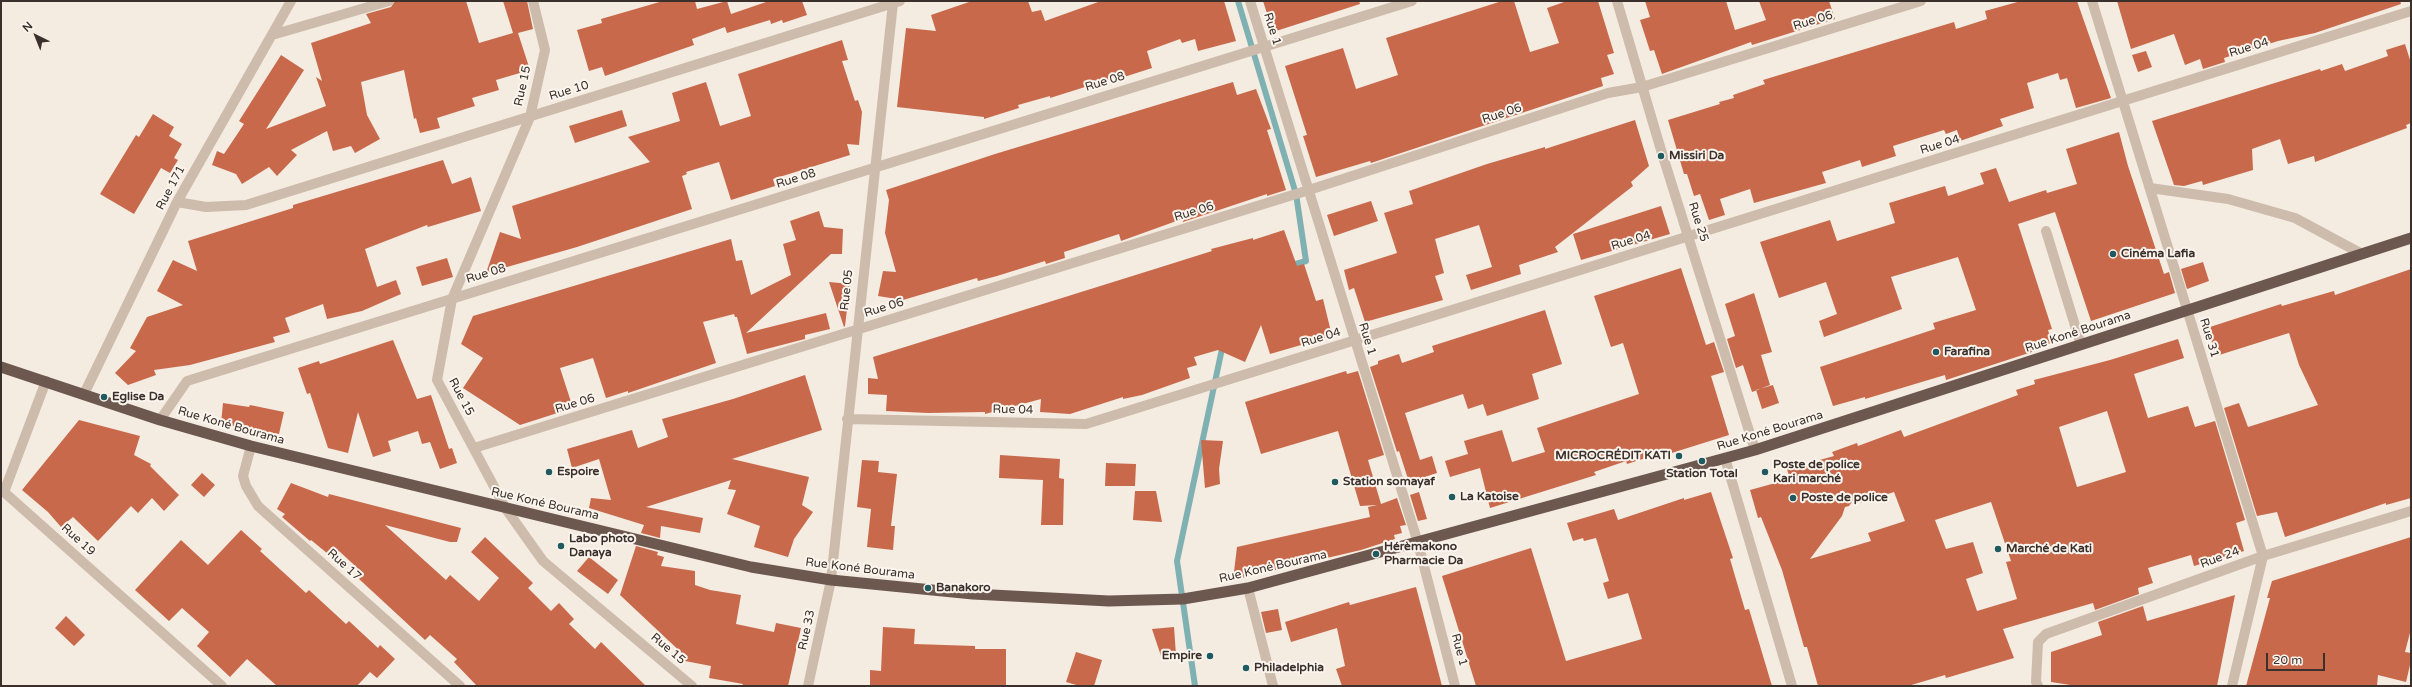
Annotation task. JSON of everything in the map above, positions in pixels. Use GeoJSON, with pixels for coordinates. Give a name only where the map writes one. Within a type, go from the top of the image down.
{"type":"FeatureCollection","features":[{"type":"Feature","properties":{"kind":"highway","name":"Rue Koné Bourama"},"geometry":{"type":"LineString","coordinates":[[1,367],[160,420],[251,446],[506,509],[658,543],[751,567],[831,580],[973,594],[1110,600],[1183,599],[1248,588],[1418,543],[1755,450],[2411,238]]}},
{"type":"Feature","properties":{"kind":"street","name":"Rue 171"},"geometry":{"type":"LineString","coordinates":[[84,394],[177,202],[291,1]]}},
{"type":"Feature","properties":{"kind":"street"},"geometry":{"type":"LineString","coordinates":[[272,35],[389,1]]}},
{"type":"Feature","properties":{"kind":"street","name":"Rue 15"},"geometry":{"type":"LineString","coordinates":[[533,1],[544,50],[530,117],[452,299],[437,380],[506,509],[543,561],[692,686]]}},
{"type":"Feature","properties":{"kind":"street","name":"Rue 1"},"geometry":{"type":"LineString","coordinates":[[1250,1],[1354,341],[1418,543],[1455,686]]}},
{"type":"Feature","properties":{"kind":"street","name":"Rue 08"},"geometry":{"type":"LineString","coordinates":[[160,420],[187,381],[1412,1]]}},
{"type":"Feature","properties":{"kind":"street","name":"Rue 25"},"geometry":{"type":"LineString","coordinates":[[1617,1],[1642,87],[1755,450]]}},
{"type":"Feature","properties":{"kind":"street","name":"Rue 06"},"geometry":{"type":"LineString","coordinates":[[474,448],[1309,190],[1608,93],[1642,87],[1921,1]]}},
{"type":"Feature","properties":{"kind":"street","name":"Rue 31"},"geometry":{"type":"LineString","coordinates":[[2092,1],[2262,556],[2232,686]]}},
{"type":"Feature","properties":{"kind":"street","name":"Rue 10"},"geometry":{"type":"LineString","coordinates":[[177,202],[206,207],[246,205],[896,2]]}},
{"type":"Feature","properties":{"kind":"street","name":"Rue 05"},"geometry":{"type":"LineString","coordinates":[[831,580],[874,168],[896,2]]}},
{"type":"Feature","properties":{"kind":"street","name":"Rue 04"},"geometry":{"type":"LineString","coordinates":[[847,419],[1086,424],[2411,11]]}},
{"type":"Feature","properties":{"kind":"street"},"geometry":{"type":"LineString","coordinates":[[2150,188],[2228,199],[2295,218],[2362,254]]}},
{"type":"Feature","properties":{"kind":"street"},"geometry":{"type":"LineString","coordinates":[[2046,231],[2081,345]]}},
{"type":"Feature","properties":{"kind":"street","name":"Rue 19"},"geometry":{"type":"LineString","coordinates":[[46,381],[4,492],[222,686]]}},
{"type":"Feature","properties":{"kind":"street","name":"Rue 17"},"geometry":{"type":"LineString","coordinates":[[251,446],[243,476],[246,486],[258,506],[460,686]]}},
{"type":"Feature","properties":{"kind":"street"},"geometry":{"type":"LineString","coordinates":[[1725,458],[1792,686]]}},
{"type":"Feature","properties":{"kind":"street","name":"Rue 24"},"geometry":{"type":"LineString","coordinates":[[2038,686],[2036,682],[2038,642],[2041,638],[2262,556],[2411,511]]}},
{"type":"Feature","properties":{"kind":"street","name":"Rue 33"},"geometry":{"type":"LineString","coordinates":[[808,686],[831,580]]}},
{"type":"Feature","properties":{"kind":"street"},"geometry":{"type":"LineString","coordinates":[[1248,588],[1272,686]]}},
{"type":"Feature","properties":{"kind":"building"},"geometry":{"type":"Polygon","coordinates":[[[395,1],[466,1],[479,43],[513,33],[503,1],[527,1],[533,29],[518,33],[530,70],[496,80],[499,90],[472,98],[475,106],[437,118],[440,128],[420,133],[416,118],[414,119],[404,70],[361,82],[367,115],[380,139],[355,153],[351,146],[333,151],[327,131],[291,150],[297,155],[277,176],[269,167],[242,184],[236,174],[212,165],[217,151],[224,154],[244,124],[239,121],[281,55],[304,70],[266,129],[326,106],[316,77],[322,81],[311,43],[371,23],[366,14],[391,7],[395,1]]]}},
{"type":"Feature","properties":{"kind":"building"},"geometry":{"type":"Polygon","coordinates":[[[663,1],[695,1],[697,9],[727,1],[731,14],[769,1],[802,1],[807,15],[783,23],[782,20],[771,24],[770,20],[727,33],[725,27],[692,39],[694,45],[605,76],[602,67],[589,71],[577,30],[602,23],[601,19],[663,1]]]}},
{"type":"Feature","properties":{"kind":"building"},"geometry":{"type":"Polygon","coordinates":[[[972,1],[1028,1],[1032,12],[1041,10],[1045,21],[1101,1],[1224,1],[1236,41],[1198,51],[1195,39],[1182,43],[1180,39],[1147,51],[1152,68],[1121,78],[1120,76],[1050,98],[1050,96],[1018,105],[1019,108],[984,119],[984,117],[897,107],[906,28],[936,31],[931,15],[972,1]]]}},
{"type":"Feature","properties":{"kind":"building"},"geometry":{"type":"Polygon","coordinates":[[[1263,1],[1359,1],[1360,4],[1273,32],[1263,1]]]}},
{"type":"Feature","properties":{"kind":"building"},"geometry":{"type":"Polygon","coordinates":[[[1502,1],[1514,1],[1530,52],[1559,43],[1547,8],[1567,1],[1598,1],[1614,53],[1607,55],[1614,74],[1601,78],[1603,86],[1371,163],[1370,161],[1316,177],[1303,136],[1307,135],[1285,66],[1343,48],[1356,89],[1398,75],[1386,38],[1502,1]]]}},
{"type":"Feature","properties":{"kind":"building"},"geometry":{"type":"Polygon","coordinates":[[[1645,1],[1726,1],[1735,30],[1766,20],[1759,1],[1829,1],[1835,19],[1752,45],[1751,42],[1662,74],[1654,50],[1650,51],[1640,20],[1650,17],[1645,1]]]}},
{"type":"Feature","properties":{"kind":"building"},"geometry":{"type":"Polygon","coordinates":[[[2021,1],[2077,1],[2111,98],[2076,108],[2067,78],[2060,80],[2058,73],[2027,83],[2034,108],[2000,119],[2003,126],[1960,141],[1957,130],[1946,134],[1944,130],[1893,146],[1896,156],[1862,167],[1860,160],[1822,172],[1826,183],[1754,203],[1750,189],[1720,199],[1725,215],[1709,220],[1700,194],[1694,196],[1687,174],[1684,174],[1668,120],[1720,104],[1719,102],[1734,98],[1733,95],[1765,84],[1763,80],[1954,22],[1956,29],[1987,19],[1985,11],[2021,1]]]}},
{"type":"Feature","properties":{"kind":"building"},"geometry":{"type":"Polygon","coordinates":[[[2117,1],[2400,1],[2401,4],[2315,33],[2278,41],[2224,58],[2225,62],[2203,69],[2200,59],[2185,65],[2174,34],[2131,49],[2117,1]]]}},
{"type":"Feature","properties":{"kind":"building"},"geometry":{"type":"Polygon","coordinates":[[[842,40],[848,60],[842,61],[855,101],[858,100],[862,112],[859,145],[847,144],[850,155],[773,179],[775,186],[731,200],[719,162],[686,172],[687,174],[682,176],[692,209],[577,247],[486,273],[500,232],[521,239],[512,206],[650,162],[628,137],[680,121],[672,93],[706,82],[720,126],[751,116],[738,74],[842,40]]]}},
{"type":"Feature","properties":{"kind":"building"},"geometry":{"type":"Polygon","coordinates":[[[2405,44],[2411,63],[2411,123],[2406,125],[2407,128],[2315,162],[2314,156],[2288,164],[2280,139],[2252,149],[2253,170],[2203,185],[2202,181],[2184,186],[2174,185],[2152,121],[2320,69],[2321,71],[2342,64],[2345,71],[2388,56],[2386,50],[2405,44]]]}},
{"type":"Feature","properties":{"kind":"building"},"geometry":{"type":"Polygon","coordinates":[[[2146,51],[2152,67],[2138,72],[2132,55],[2146,51]]]}},
{"type":"Feature","properties":{"kind":"building"},"geometry":{"type":"Polygon","coordinates":[[[1233,82],[1237,95],[1256,89],[1271,129],[1267,130],[1286,190],[1267,196],[1267,194],[1183,222],[1182,219],[1121,241],[1119,234],[1064,252],[1065,258],[1046,264],[1045,261],[978,281],[977,278],[903,300],[878,296],[883,271],[896,272],[885,233],[889,200],[886,190],[995,154],[1233,82]]]}},
{"type":"Feature","properties":{"kind":"building"},"geometry":{"type":"Polygon","coordinates":[[[622,110],[627,126],[575,143],[569,126],[622,110]]]}},
{"type":"Feature","properties":{"kind":"building"},"geometry":{"type":"Polygon","coordinates":[[[153,114],[174,127],[169,136],[182,144],[174,158],[178,160],[170,173],[161,168],[134,214],[100,194],[136,135],[139,137],[153,114]]]}},
{"type":"Feature","properties":{"kind":"building"},"geometry":{"type":"Polygon","coordinates":[[[1635,120],[1649,166],[1631,182],[1633,186],[1555,247],[1558,252],[1519,265],[1521,274],[1471,290],[1466,275],[1492,267],[1479,225],[1435,239],[1444,273],[1435,276],[1443,300],[1365,322],[1354,288],[1349,290],[1344,270],[1397,253],[1384,213],[1413,204],[1409,191],[1487,164],[1545,147],[1545,149],[1635,120]]]}},
{"type":"Feature","properties":{"kind":"building"},"geometry":{"type":"Polygon","coordinates":[[[2119,132],[2128,166],[2164,274],[2169,272],[2175,293],[2091,321],[2055,212],[2018,224],[2052,329],[2048,330],[2052,343],[2034,348],[2035,351],[1946,380],[1945,375],[1865,399],[1865,397],[1833,406],[1820,367],[1935,329],[1933,323],[1976,310],[1958,257],[1891,277],[1902,309],[1824,337],[1819,321],[1837,314],[1826,282],[1779,298],[1760,242],[1830,220],[1837,241],[1895,223],[1889,203],[1945,186],[1948,196],[1984,184],[1980,173],[1996,168],[2009,202],[2046,190],[2047,193],[2077,184],[2066,149],[2119,132]]]}},
{"type":"Feature","properties":{"kind":"building"},"geometry":{"type":"Polygon","coordinates":[[[443,160],[452,184],[471,177],[481,211],[428,227],[427,225],[365,249],[377,287],[396,280],[401,294],[362,311],[327,319],[323,304],[285,318],[290,332],[273,337],[275,342],[190,365],[154,370],[156,375],[128,385],[115,373],[136,351],[130,348],[147,317],[183,305],[157,291],[173,260],[197,271],[188,241],[293,208],[293,205],[443,160]]]}},
{"type":"Feature","properties":{"kind":"building"},"geometry":{"type":"Polygon","coordinates":[[[1371,201],[1378,221],[1334,236],[1327,215],[1371,201]]]}},
{"type":"Feature","properties":{"kind":"building"},"geometry":{"type":"Polygon","coordinates":[[[1661,206],[1670,234],[1581,260],[1573,234],[1661,206]]]}},
{"type":"Feature","properties":{"kind":"building"},"geometry":{"type":"Polygon","coordinates":[[[819,211],[824,227],[843,229],[842,254],[831,254],[746,333],[826,313],[830,329],[805,335],[805,339],[747,354],[737,317],[735,317],[734,314],[703,322],[716,363],[628,393],[628,391],[606,398],[593,358],[560,368],[573,408],[520,425],[463,388],[483,358],[461,344],[473,316],[731,239],[736,261],[742,260],[751,295],[791,275],[783,244],[796,240],[790,221],[819,211]]]}},
{"type":"Feature","properties":{"kind":"building"},"geometry":{"type":"Polygon","coordinates":[[[1284,230],[1297,266],[1304,264],[1316,301],[1323,299],[1332,336],[1270,354],[1261,325],[1245,362],[1218,350],[1194,357],[1197,365],[1187,368],[1190,378],[1142,395],[1123,399],[1123,397],[1070,414],[1040,412],[1041,399],[985,414],[985,412],[928,413],[886,411],[887,395],[868,394],[868,378],[878,379],[873,357],[1212,251],[1211,249],[1253,238],[1253,240],[1284,230]]]}},
{"type":"Feature","properties":{"kind":"building"},"geometry":{"type":"Polygon","coordinates":[[[447,258],[453,277],[422,286],[416,267],[447,258]]]}},
{"type":"Feature","properties":{"kind":"building"},"geometry":{"type":"Polygon","coordinates":[[[2203,262],[2209,281],[2187,289],[2181,269],[2203,262]]]}},
{"type":"Feature","properties":{"kind":"building"},"geometry":{"type":"Polygon","coordinates":[[[1681,268],[1706,345],[1714,342],[1724,372],[1711,376],[1729,435],[1662,456],[1661,453],[1627,464],[1626,461],[1594,472],[1596,475],[1490,508],[1480,468],[1450,477],[1445,461],[1468,454],[1464,441],[1502,430],[1512,462],[1545,452],[1537,428],[1639,394],[1623,343],[1611,347],[1594,296],[1681,268]]]}},
{"type":"Feature","properties":{"kind":"building"},"geometry":{"type":"Polygon","coordinates":[[[2411,269],[2411,498],[2386,505],[2386,503],[2285,537],[2277,512],[2257,516],[2224,408],[2239,403],[2248,427],[2318,405],[2299,365],[2289,333],[2216,356],[2210,335],[2212,334],[2210,327],[2281,304],[2282,306],[2334,291],[2335,295],[2411,269]]]}},
{"type":"Feature","properties":{"kind":"building"},"geometry":{"type":"Polygon","coordinates":[[[829,282],[850,284],[844,327],[829,282]]]}},
{"type":"Feature","properties":{"kind":"building"},"geometry":{"type":"Polygon","coordinates":[[[1754,293],[1772,352],[1761,355],[1770,385],[1752,392],[1743,365],[1736,368],[1727,339],[1735,336],[1725,304],[1754,293]]]}},
{"type":"Feature","properties":{"kind":"building"},"geometry":{"type":"Polygon","coordinates":[[[1545,310],[1562,364],[1532,374],[1539,399],[1487,416],[1483,404],[1468,409],[1463,394],[1405,413],[1420,460],[1432,456],[1437,473],[1409,482],[1399,451],[1397,452],[1370,367],[1378,364],[1378,361],[1399,354],[1402,363],[1434,352],[1432,346],[1545,310]]]}},
{"type":"Feature","properties":{"kind":"building","name":"Marché de Kati"},"geometry":{"type":"Polygon","coordinates":[[[2178,339],[2184,358],[2134,374],[2148,418],[2188,406],[2195,427],[2215,421],[2245,520],[2236,523],[2244,551],[2194,566],[2191,555],[2148,568],[2153,583],[2138,588],[2139,594],[2095,610],[2093,603],[2003,629],[2014,658],[1946,678],[1945,675],[1908,686],[1818,686],[1807,647],[1804,647],[1782,570],[1761,517],[1758,518],[1750,490],[1790,479],[1787,469],[1834,456],[1832,452],[1857,443],[1858,446],[1901,430],[1904,437],[2018,395],[2016,390],[2035,384],[2034,380],[2110,360],[2178,339]],[[2107,411],[2059,427],[2077,487],[2126,472],[2107,411]],[[1894,492],[1859,503],[1857,495],[1849,506],[1845,507],[1842,516],[1810,559],[1871,541],[1868,533],[1905,521],[1894,492]],[[1991,502],[1935,520],[1946,549],[1973,542],[1983,573],[1966,579],[1977,611],[2017,599],[2006,562],[2011,561],[1991,502]]]}},
{"type":"Feature","properties":{"kind":"building"},"geometry":{"type":"Polygon","coordinates":[[[393,340],[417,399],[431,395],[449,449],[452,448],[457,463],[440,469],[430,442],[422,444],[418,431],[388,441],[391,451],[373,457],[358,412],[348,453],[328,448],[310,393],[307,394],[298,368],[319,361],[320,364],[393,340]]]}},
{"type":"Feature","properties":{"kind":"building"},"geometry":{"type":"Polygon","coordinates":[[[1346,371],[1347,374],[1358,371],[1384,455],[1368,460],[1381,504],[1397,498],[1406,525],[1400,526],[1402,533],[1394,535],[1395,539],[1361,550],[1233,580],[1237,547],[1370,517],[1368,507],[1377,505],[1360,506],[1338,431],[1261,454],[1245,402],[1346,371]]]}},
{"type":"Feature","properties":{"kind":"building"},"geometry":{"type":"Polygon","coordinates":[[[805,375],[822,430],[732,459],[809,477],[802,505],[813,512],[794,539],[788,557],[754,547],[760,526],[727,514],[736,490],[728,489],[731,480],[646,507],[703,518],[700,533],[661,526],[660,538],[641,533],[644,525],[589,508],[591,498],[611,500],[599,459],[572,468],[567,449],[632,430],[638,448],[668,437],[662,419],[733,399],[805,375]]]}},
{"type":"Feature","properties":{"kind":"building"},"geometry":{"type":"Polygon","coordinates":[[[1773,385],[1779,403],[1762,409],[1756,390],[1773,385]]]}},
{"type":"Feature","properties":{"kind":"building"},"geometry":{"type":"Polygon","coordinates":[[[223,403],[249,407],[250,405],[284,412],[279,434],[221,424],[223,403]]]}},
{"type":"Feature","properties":{"kind":"building"},"geometry":{"type":"Polygon","coordinates":[[[79,420],[140,436],[134,455],[151,464],[150,466],[179,495],[164,511],[152,498],[138,513],[131,506],[98,541],[73,517],[61,527],[48,512],[22,490],[79,420]]]}},
{"type":"Feature","properties":{"kind":"building"},"geometry":{"type":"Polygon","coordinates":[[[1201,440],[1223,441],[1219,469],[1220,484],[1205,488],[1201,440]]]}},
{"type":"Feature","properties":{"kind":"building"},"geometry":{"type":"Polygon","coordinates":[[[1000,455],[1060,459],[1059,478],[1064,479],[1063,525],[1041,525],[1043,480],[999,478],[1000,455]]]}},
{"type":"Feature","properties":{"kind":"building"},"geometry":{"type":"Polygon","coordinates":[[[862,460],[879,461],[878,472],[897,474],[891,526],[895,526],[893,550],[867,547],[871,509],[857,507],[862,460]]]}},
{"type":"Feature","properties":{"kind":"building"},"geometry":{"type":"Polygon","coordinates":[[[1106,463],[1136,464],[1135,486],[1105,486],[1106,463]]]}},
{"type":"Feature","properties":{"kind":"building"},"geometry":{"type":"Polygon","coordinates":[[[202,473],[215,485],[204,497],[191,485],[202,473]]]}},
{"type":"Feature","properties":{"kind":"building"},"geometry":{"type":"Polygon","coordinates":[[[291,483],[328,497],[329,494],[461,528],[457,542],[450,542],[385,525],[446,580],[450,575],[479,601],[499,578],[471,552],[485,537],[533,583],[528,588],[551,611],[559,603],[574,619],[569,624],[595,649],[601,642],[646,686],[477,686],[454,662],[457,659],[430,635],[425,640],[359,579],[364,574],[339,551],[333,558],[282,517],[285,514],[277,509],[291,483]]]}},
{"type":"Feature","properties":{"kind":"building"},"geometry":{"type":"Polygon","coordinates":[[[1135,491],[1156,491],[1162,522],[1133,520],[1135,491]]]}},
{"type":"Feature","properties":{"kind":"building"},"geometry":{"type":"Polygon","coordinates":[[[1419,492],[1427,519],[1418,521],[1410,495],[1419,492]]]}},
{"type":"Feature","properties":{"kind":"building"},"geometry":{"type":"Polygon","coordinates":[[[1711,492],[1733,558],[1730,559],[1745,610],[1749,609],[1772,686],[1476,686],[1442,576],[1531,548],[1566,661],[1642,639],[1628,593],[1608,599],[1603,583],[1609,581],[1596,538],[1584,541],[1583,538],[1573,541],[1567,523],[1614,509],[1618,520],[1684,498],[1684,500],[1711,492]]]}},
{"type":"Feature","properties":{"kind":"building"},"geometry":{"type":"Polygon","coordinates":[[[241,530],[262,549],[260,551],[306,593],[309,590],[346,624],[349,621],[378,648],[380,645],[395,659],[377,678],[370,672],[357,686],[277,686],[247,659],[230,677],[197,646],[209,632],[182,608],[169,621],[135,590],[181,540],[208,565],[241,530]]]}},
{"type":"Feature","properties":{"kind":"building"},"geometry":{"type":"Polygon","coordinates":[[[2411,537],[2411,629],[2405,652],[2411,653],[2411,661],[2406,682],[2378,675],[2377,686],[2246,686],[2270,598],[2267,598],[2272,581],[2411,537]]]}},
{"type":"Feature","properties":{"kind":"building"},"geometry":{"type":"Polygon","coordinates":[[[636,546],[658,552],[657,555],[664,557],[661,566],[695,571],[695,585],[710,590],[741,595],[736,624],[774,632],[776,623],[801,628],[788,686],[742,686],[743,684],[709,678],[711,666],[685,661],[686,657],[620,595],[636,546]]]}},
{"type":"Feature","properties":{"kind":"building"},"geometry":{"type":"Polygon","coordinates":[[[589,557],[618,580],[608,594],[577,571],[589,557]]]}},
{"type":"Feature","properties":{"kind":"building"},"geometry":{"type":"Polygon","coordinates":[[[1416,587],[1442,686],[1342,686],[1336,669],[1345,666],[1337,628],[1291,642],[1285,622],[1349,602],[1350,605],[1416,587]]]}},
{"type":"Feature","properties":{"kind":"building"},"geometry":{"type":"Polygon","coordinates":[[[2235,595],[2217,686],[2077,686],[2051,682],[2051,652],[2102,635],[2098,622],[2143,606],[2147,621],[2235,595]]]}},
{"type":"Feature","properties":{"kind":"building"},"geometry":{"type":"Polygon","coordinates":[[[1278,609],[1282,630],[1266,633],[1261,612],[1278,609]]]}},
{"type":"Feature","properties":{"kind":"building"},"geometry":{"type":"Polygon","coordinates":[[[66,616],[85,635],[74,646],[55,628],[66,616]]]}},
{"type":"Feature","properties":{"kind":"building"},"geometry":{"type":"Polygon","coordinates":[[[883,627],[915,629],[914,644],[975,646],[975,649],[1006,649],[1006,686],[870,686],[870,670],[881,671],[883,627]]]}},
{"type":"Feature","properties":{"kind":"building"},"geometry":{"type":"Polygon","coordinates":[[[1174,627],[1176,655],[1161,656],[1152,629],[1174,627]]]}},
{"type":"Feature","properties":{"kind":"building"},"geometry":{"type":"Polygon","coordinates":[[[1076,652],[1102,660],[1094,686],[1080,686],[1066,682],[1076,652]]]}},
{"type":"Feature","properties":{"kind":"waterway"},"geometry":{"type":"LineString","coordinates":[[1238,1],[1296,194],[1306,261],[1289,266]]}},
{"type":"Feature","properties":{"kind":"waterway"},"geometry":{"type":"LineString","coordinates":[[1195,686],[1177,561],[1223,344]]}},
{"type":"Feature","properties":{"kind":"place","name":"Missiri Da"},"geometry":{"type":"Point","coordinates":[1661,156]}},
{"type":"Feature","properties":{"kind":"place","name":"Cinéma Lafia"},"geometry":{"type":"Point","coordinates":[2113,254]}},
{"type":"Feature","properties":{"kind":"place","name":"Farafina"},"geometry":{"type":"Point","coordinates":[1936,352]}},
{"type":"Feature","properties":{"kind":"place","name":"Eglise Da"},"geometry":{"type":"Point","coordinates":[104,397]}},
{"type":"Feature","properties":{"kind":"place","name":"MICROCRÉDIT KATI"},"geometry":{"type":"Point","coordinates":[1679,456]}},
{"type":"Feature","properties":{"kind":"place","name":"Station Total"},"geometry":{"type":"Point","coordinates":[1702,461]}},
{"type":"Feature","properties":{"kind":"place","name":"Espoire"},"geometry":{"type":"Point","coordinates":[549,472]}},
{"type":"Feature","properties":{"kind":"place","name":"Poste de police Kari marché"},"geometry":{"type":"Point","coordinates":[1765,472]}},
{"type":"Feature","properties":{"kind":"place","name":"Station somayaf"},"geometry":{"type":"Point","coordinates":[1335,482]}},
{"type":"Feature","properties":{"kind":"place","name":"La Katoise"},"geometry":{"type":"Point","coordinates":[1452,497]}},
{"type":"Feature","properties":{"kind":"place","name":"Poste de police"},"geometry":{"type":"Point","coordinates":[1793,498]}},
{"type":"Feature","properties":{"kind":"place","name":"Labo photo Danaya"},"geometry":{"type":"Point","coordinates":[561,546]}},
{"type":"Feature","properties":{"kind":"place","name":"Marché de Kati"},"geometry":{"type":"Point","coordinates":[1998,549]}},
{"type":"Feature","properties":{"kind":"place","name":"Hérèmakono Pharmacie Da"},"geometry":{"type":"Point","coordinates":[1376,554]}},
{"type":"Feature","properties":{"kind":"place","name":"Banakoro"},"geometry":{"type":"Point","coordinates":[928,588]}},
{"type":"Feature","properties":{"kind":"place","name":"Empire"},"geometry":{"type":"Point","coordinates":[1210,656]}},
{"type":"Feature","properties":{"kind":"place","name":"Philadelphia"},"geometry":{"type":"Point","coordinates":[1246,668]}}]}
